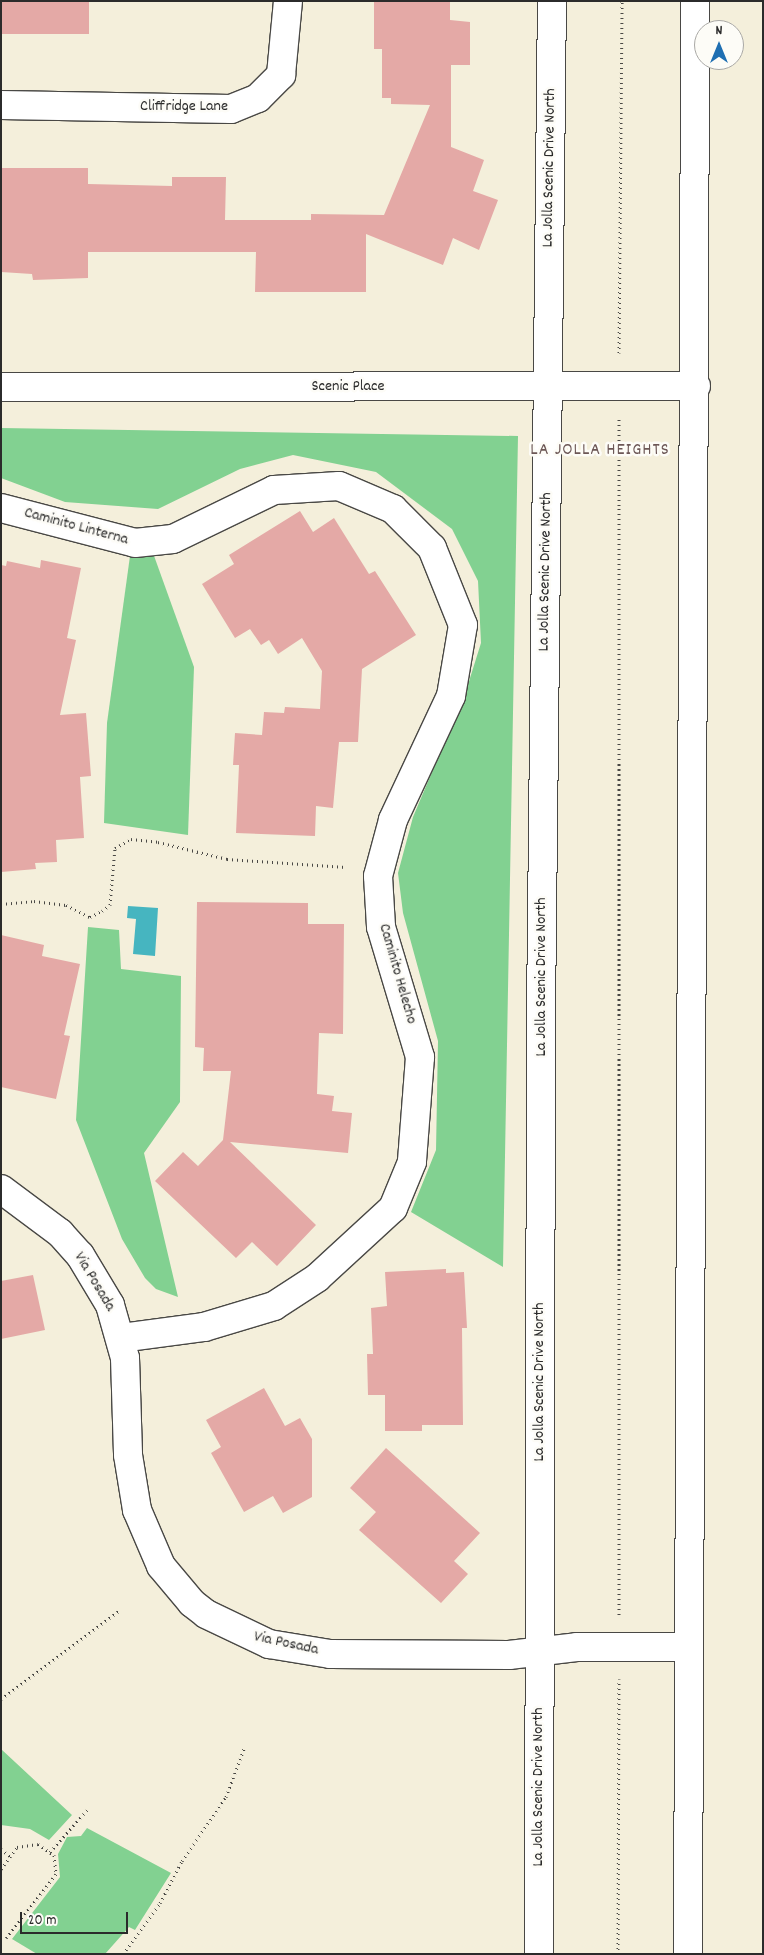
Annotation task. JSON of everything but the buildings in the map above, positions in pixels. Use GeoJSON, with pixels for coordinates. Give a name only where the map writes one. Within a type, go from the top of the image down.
{"type":"FeatureCollection","features":[{"type":"Feature","properties":{"kind":"main road","name":"Cliffridge Lane"},"geometry":{"type":"LineString","coordinates":[[1,106],[231,109],[258,98],[281,75],[288,1]]}},
{"type":"Feature","properties":{"kind":"main road","name":"La Jolla Scenic Drive North"},"geometry":{"type":"LineString","coordinates":[[539,1954],[541,992],[552,1]]}},
{"type":"Feature","properties":{"kind":"main road"},"geometry":{"type":"LineString","coordinates":[[688,1954],[696,386],[695,1]]}},
{"type":"Feature","properties":{"kind":"main road","name":"Scenic Place"},"geometry":{"type":"LineString","coordinates":[[1,387],[696,386]]}},
{"type":"Feature","properties":{"kind":"main road","name":"Caminito Helecho"},"geometry":{"type":"LineString","coordinates":[[121,1338],[204,1327],[274,1306],[317,1278],[393,1208],[412,1162],[420,1057],[381,927],[378,876],[393,820],[452,687],[463,625],[432,548],[393,509],[339,486],[274,490],[208,523]]}},
{"type":"Feature","properties":{"kind":"main road","name":"Caminito Linterna"},"geometry":{"type":"LineString","coordinates":[[1,508],[135,543],[173,539],[208,523]]}},
{"type":"Feature","properties":{"kind":"main road","name":"Via Posada"},"geometry":{"type":"LineString","coordinates":[[1,1189],[32,1209],[80,1255],[110,1304],[121,1338],[126,1379],[129,1473],[137,1510],[161,1566],[187,1598],[206,1614],[248,1636],[295,1650],[330,1654],[500,1655],[577,1647],[689,1647]]}},
{"type":"Feature","properties":{"kind":"path"},"geometry":{"type":"LineString","coordinates":[[619,330],[622,1]]}},
{"type":"Feature","properties":{"kind":"path"},"geometry":{"type":"LineString","coordinates":[[619,423],[619,1609]]}},
{"type":"Feature","properties":{"kind":"path"},"geometry":{"type":"LineString","coordinates":[[1,904],[34,901],[66,905],[90,917],[110,905],[114,848],[131,839],[158,842],[227,859],[344,866],[378,876]]}},
{"type":"Feature","properties":{"kind":"path"},"geometry":{"type":"LineString","coordinates":[[1,1699],[120,1610]]}},
{"type":"Feature","properties":{"kind":"path"},"geometry":{"type":"LineString","coordinates":[[618,1954],[619,1679]]}},
{"type":"Feature","properties":{"kind":"path"},"geometry":{"type":"LineString","coordinates":[[123,1954],[160,1903],[182,1861],[226,1797],[245,1746]]}},
{"type":"Feature","properties":{"kind":"path"},"geometry":{"type":"LineString","coordinates":[[50,1852],[87,1810]]}},
{"type":"Feature","properties":{"kind":"path"},"geometry":{"type":"LineString","coordinates":[[1,1869],[18,1847],[38,1844],[54,1855],[56,1874],[6,1938]]}},
{"type":"Feature","properties":{"kind":"path"},"geometry":{"type":"LineString","coordinates":[[1,1849],[10,1856]]}},
{"type":"Feature","properties":{"kind":"green space"},"geometry":{"type":"Polygon","coordinates":[[[1,428],[518,436],[503,1267],[411,1212],[436,1150],[438,1041],[403,913],[398,873],[413,817],[465,694],[481,643],[478,581],[452,529],[376,472],[293,455],[240,469],[158,509],[65,502],[1,478],[1,428]]]}},
{"type":"Feature","properties":{"kind":"green space"},"geometry":{"type":"Polygon","coordinates":[[[153,553],[194,667],[188,835],[104,823],[107,723],[130,556],[153,553]]]}},
{"type":"Feature","properties":{"kind":"green space"},"geometry":{"type":"Polygon","coordinates":[[[88,927],[119,930],[121,969],[181,976],[180,1102],[144,1153],[178,1297],[156,1289],[145,1278],[122,1239],[76,1120],[88,927]]]}},
{"type":"Feature","properties":{"kind":"green space"},"geometry":{"type":"Polygon","coordinates":[[[1,1749],[72,1815],[49,1840],[30,1829],[1,1825],[1,1749]]]}},
{"type":"Feature","properties":{"kind":"green space"},"geometry":{"type":"Polygon","coordinates":[[[87,1828],[171,1873],[135,1930],[129,1927],[105,1954],[37,1954],[12,1939],[60,1877],[58,1854],[67,1837],[81,1836],[87,1828]]]}},
{"type":"Feature","properties":{"kind":"water"},"geometry":{"type":"Polygon","coordinates":[[[128,906],[158,908],[155,956],[133,954],[136,919],[127,918],[128,906]]]}},
{"type":"Feature","properties":{"kind":"district","name":"LA JOLLA HEIGHTS"},"geometry":{"type":"Point","coordinates":[600,451]}}]}
